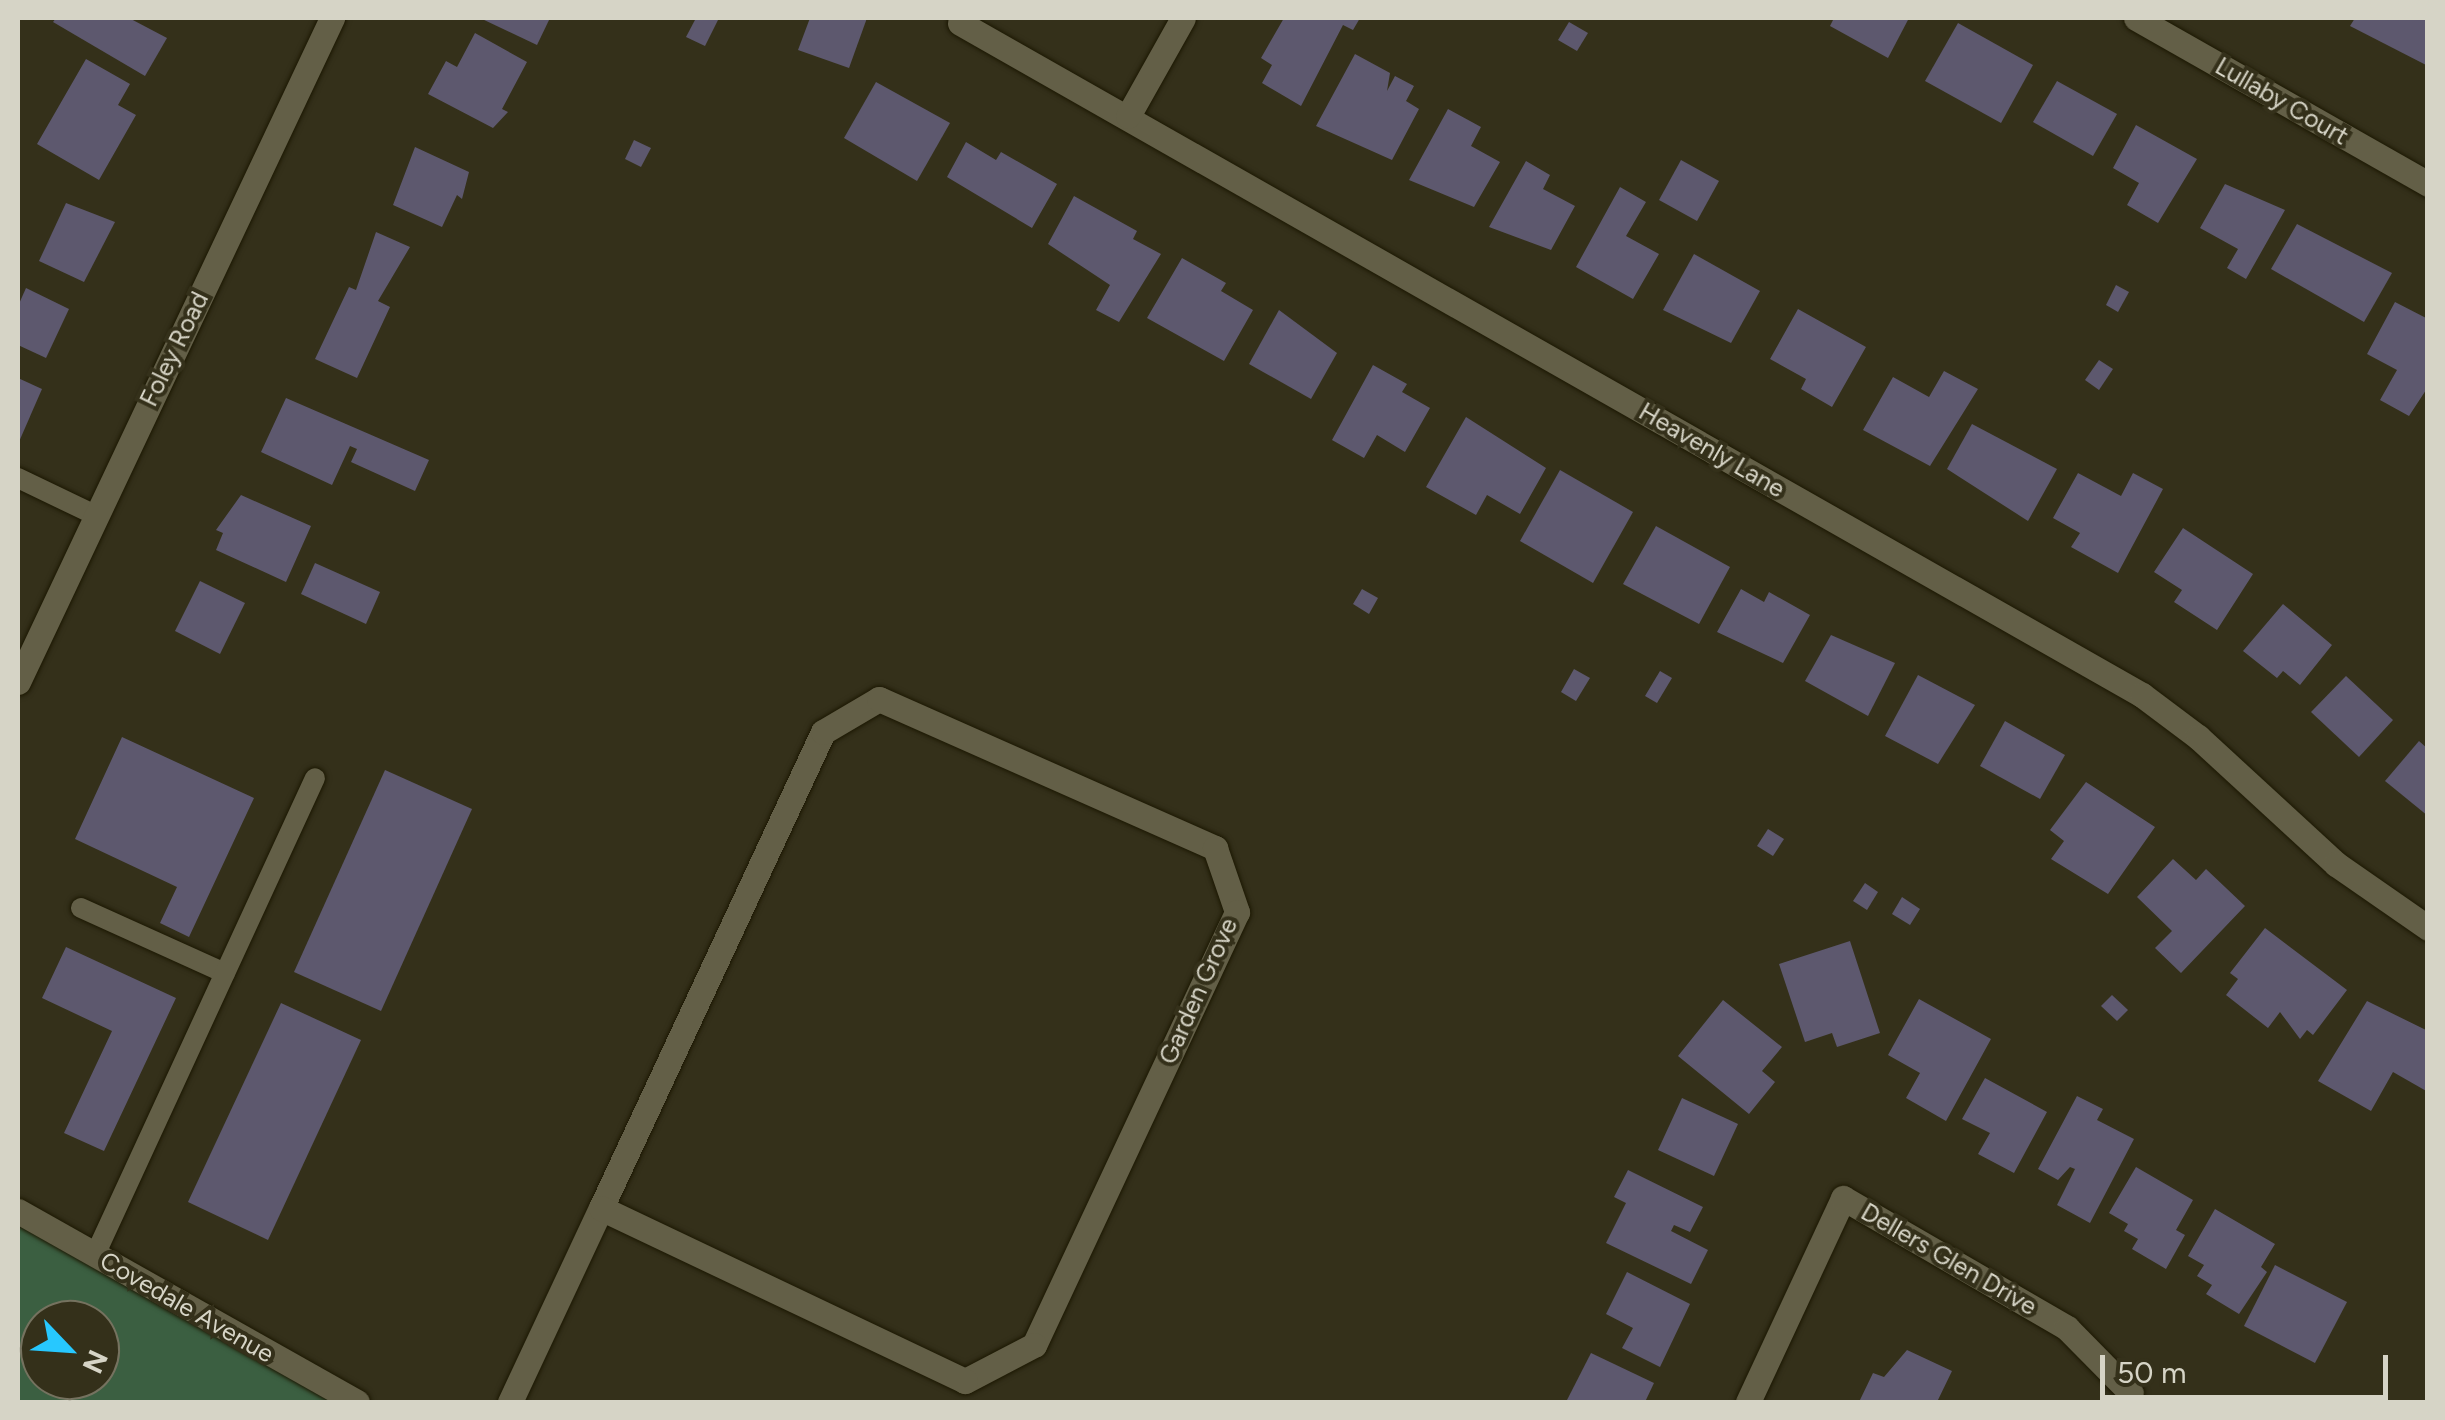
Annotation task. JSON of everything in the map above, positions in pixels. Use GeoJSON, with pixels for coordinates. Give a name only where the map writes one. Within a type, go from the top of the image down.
{"type":"FeatureCollection","features":[{"type":"Feature","properties":{"kind":"street","name":"Foley Road"},"geometry":{"type":"LineString","coordinates":[[18,682],[332,18]]}},
{"type":"Feature","properties":{"kind":"street"},"geometry":{"type":"LineString","coordinates":[[1128,116],[1183,18]]}},
{"type":"Feature","properties":{"kind":"street","name":"Lullaby Court"},"geometry":{"type":"LineString","coordinates":[[2136,18],[2428,184]]}},
{"type":"Feature","properties":{"kind":"street","name":"Heavenly Lane"},"geometry":{"type":"LineString","coordinates":[[960,23],[2142,695],[2198,736],[2336,864],[2428,928]]}},
{"type":"Feature","properties":{"kind":"street","name":"Garden Grove"},"geometry":{"type":"LineString","coordinates":[[510,1402],[600,1208],[822,732],[879,699],[1214,848],[1236,912],[1034,1345],[964,1381],[600,1208]]}},
{"type":"Feature","properties":{"kind":"street","name":"Dellers Glen Drive"},"geometry":{"type":"LineString","coordinates":[[1748,1402],[1844,1198],[2068,1328],[2131,1393]]}},
{"type":"Feature","properties":{"kind":"street","name":"Covedale Avenue"},"geometry":{"type":"LineString","coordinates":[[18,1211],[357,1402]]}},
{"type":"Feature","properties":{"kind":"lane"},"geometry":{"type":"LineString","coordinates":[[18,478],[95,515]]}},
{"type":"Feature","properties":{"kind":"lane"},"geometry":{"type":"LineString","coordinates":[[96,1254],[315,778]]}},
{"type":"Feature","properties":{"kind":"lane"},"geometry":{"type":"LineString","coordinates":[[81,908],[224,973]]}},
{"type":"Feature","properties":{"kind":"green space"},"geometry":{"type":"Polygon","coordinates":[[[18,1211],[357,1402],[18,1402],[18,1211]]]}},
{"type":"Feature","properties":{"kind":"building"},"geometry":{"type":"Polygon","coordinates":[[[56,18],[129,18],[167,38],[145,76],[53,22],[56,18]]]}},
{"type":"Feature","properties":{"kind":"building"},"geometry":{"type":"Polygon","coordinates":[[[480,18],[550,18],[537,45],[480,18]]]}},
{"type":"Feature","properties":{"kind":"building"},"geometry":{"type":"Polygon","coordinates":[[[696,18],[719,18],[705,46],[686,37],[696,18]]]}},
{"type":"Feature","properties":{"kind":"building"},"geometry":{"type":"Polygon","coordinates":[[[810,18],[867,18],[849,68],[798,50],[810,18]]]}},
{"type":"Feature","properties":{"kind":"building"},"geometry":{"type":"Polygon","coordinates":[[[1284,18],[1360,18],[1353,30],[1343,25],[1301,106],[1262,83],[1272,65],[1261,58],[1284,18]]]}},
{"type":"Feature","properties":{"kind":"building"},"geometry":{"type":"Polygon","coordinates":[[[1834,18],[1909,18],[1888,58],[1830,26],[1834,18]]]}},
{"type":"Feature","properties":{"kind":"building"},"geometry":{"type":"Polygon","coordinates":[[[2355,18],[2428,18],[2428,66],[2350,26],[2355,18]]]}},
{"type":"Feature","properties":{"kind":"building"},"geometry":{"type":"Polygon","coordinates":[[[1569,22],[1588,33],[1577,51],[1558,40],[1569,22]]]}},
{"type":"Feature","properties":{"kind":"building"},"geometry":{"type":"Polygon","coordinates":[[[1958,23],[2033,65],[2001,123],[1925,81],[1958,23]]]}},
{"type":"Feature","properties":{"kind":"building"},"geometry":{"type":"Polygon","coordinates":[[[475,33],[527,62],[502,109],[508,112],[493,128],[428,94],[446,61],[457,67],[475,33]]]}},
{"type":"Feature","properties":{"kind":"building"},"geometry":{"type":"Polygon","coordinates":[[[1355,54],[1390,73],[1387,91],[1395,76],[1414,86],[1406,101],[1419,109],[1392,160],[1316,126],[1355,54]]]}},
{"type":"Feature","properties":{"kind":"building"},"geometry":{"type":"Polygon","coordinates":[[[86,59],[130,84],[118,105],[136,115],[99,180],[37,144],[86,59]]]}},
{"type":"Feature","properties":{"kind":"building"},"geometry":{"type":"Polygon","coordinates":[[[2057,81],[2117,114],[2093,156],[2033,122],[2057,81]]]}},
{"type":"Feature","properties":{"kind":"building"},"geometry":{"type":"Polygon","coordinates":[[[876,82],[950,123],[917,181],[844,138],[876,82]]]}},
{"type":"Feature","properties":{"kind":"building"},"geometry":{"type":"Polygon","coordinates":[[[1448,109],[1481,127],[1471,146],[1500,162],[1474,207],[1409,180],[1448,109]]]}},
{"type":"Feature","properties":{"kind":"building"},"geometry":{"type":"Polygon","coordinates":[[[2136,125],[2197,159],[2158,223],[2127,205],[2139,183],[2113,168],[2136,125]]]}},
{"type":"Feature","properties":{"kind":"building"},"geometry":{"type":"Polygon","coordinates":[[[634,140],[651,148],[641,167],[625,159],[634,140]]]}},
{"type":"Feature","properties":{"kind":"building"},"geometry":{"type":"Polygon","coordinates":[[[966,142],[996,160],[1001,152],[1057,184],[1032,228],[947,177],[966,142]]]}},
{"type":"Feature","properties":{"kind":"building"},"geometry":{"type":"Polygon","coordinates":[[[415,147],[469,172],[462,199],[457,195],[442,227],[393,205],[415,147]]]}},
{"type":"Feature","properties":{"kind":"building"},"geometry":{"type":"Polygon","coordinates":[[[1681,160],[1719,181],[1697,221],[1659,200],[1681,160]]]}},
{"type":"Feature","properties":{"kind":"building"},"geometry":{"type":"Polygon","coordinates":[[[1526,161],[1550,175],[1543,189],[1575,206],[1551,250],[1489,227],[1526,161]]]}},
{"type":"Feature","properties":{"kind":"building"},"geometry":{"type":"Polygon","coordinates":[[[2225,184],[2285,210],[2246,279],[2227,268],[2238,249],[2200,228],[2225,184]]]}},
{"type":"Feature","properties":{"kind":"building"},"geometry":{"type":"Polygon","coordinates":[[[1620,187],[1646,202],[1626,236],[1659,254],[1633,299],[1576,267],[1620,187]]]}},
{"type":"Feature","properties":{"kind":"building"},"geometry":{"type":"Polygon","coordinates":[[[1074,196],[1137,231],[1133,239],[1161,254],[1119,322],[1096,310],[1110,285],[1048,244],[1074,196]]]}},
{"type":"Feature","properties":{"kind":"building"},"geometry":{"type":"Polygon","coordinates":[[[66,203],[115,222],[84,282],[39,261],[66,203]]]}},
{"type":"Feature","properties":{"kind":"building"},"geometry":{"type":"Polygon","coordinates":[[[2297,224],[2392,273],[2364,322],[2271,269],[2297,224]]]}},
{"type":"Feature","properties":{"kind":"building"},"geometry":{"type":"Polygon","coordinates":[[[376,232],[410,247],[378,301],[390,307],[357,378],[315,359],[349,287],[356,290],[376,232]]]}},
{"type":"Feature","properties":{"kind":"building"},"geometry":{"type":"Polygon","coordinates":[[[1694,254],[1760,291],[1731,343],[1663,310],[1694,254]]]}},
{"type":"Feature","properties":{"kind":"building"},"geometry":{"type":"Polygon","coordinates":[[[1182,258],[1226,283],[1221,291],[1253,310],[1224,361],[1147,318],[1182,258]]]}},
{"type":"Feature","properties":{"kind":"building"},"geometry":{"type":"Polygon","coordinates":[[[2116,285],[2129,292],[2118,312],[2106,305],[2116,285]]]}},
{"type":"Feature","properties":{"kind":"building"},"geometry":{"type":"Polygon","coordinates":[[[26,288],[69,309],[46,358],[18,345],[18,306],[26,288]]]}},
{"type":"Feature","properties":{"kind":"building"},"geometry":{"type":"Polygon","coordinates":[[[2395,302],[2428,319],[2428,387],[2409,416],[2380,400],[2397,370],[2367,354],[2395,302]]]}},
{"type":"Feature","properties":{"kind":"building"},"geometry":{"type":"Polygon","coordinates":[[[1798,309],[1866,347],[1832,407],[1801,389],[1806,379],[1770,359],[1798,309]]]}},
{"type":"Feature","properties":{"kind":"building"},"geometry":{"type":"Polygon","coordinates":[[[1279,310],[1337,353],[1311,399],[1249,364],[1279,310]]]}},
{"type":"Feature","properties":{"kind":"building"},"geometry":{"type":"Polygon","coordinates":[[[2099,360],[2113,369],[2099,390],[2085,380],[2099,360]]]}},
{"type":"Feature","properties":{"kind":"building"},"geometry":{"type":"Polygon","coordinates":[[[1373,365],[1407,384],[1402,392],[1430,408],[1405,452],[1377,435],[1364,458],[1332,440],[1373,365]]]}},
{"type":"Feature","properties":{"kind":"building"},"geometry":{"type":"Polygon","coordinates":[[[1944,371],[1978,389],[1930,466],[1863,430],[1893,377],[1929,397],[1944,371]]]}},
{"type":"Feature","properties":{"kind":"building"},"geometry":{"type":"Polygon","coordinates":[[[18,378],[42,389],[18,444],[18,378]]]}},
{"type":"Feature","properties":{"kind":"building"},"geometry":{"type":"Polygon","coordinates":[[[286,398],[429,460],[415,491],[351,462],[357,449],[350,446],[332,485],[261,452],[286,398]]]}},
{"type":"Feature","properties":{"kind":"building"},"geometry":{"type":"Polygon","coordinates":[[[1466,417],[1546,468],[1520,514],[1487,495],[1476,515],[1426,487],[1466,417]]]}},
{"type":"Feature","properties":{"kind":"building"},"geometry":{"type":"Polygon","coordinates":[[[1972,424],[2057,469],[2028,521],[1947,469],[1972,424]]]}},
{"type":"Feature","properties":{"kind":"building"},"geometry":{"type":"Polygon","coordinates":[[[1560,470],[1633,512],[1593,583],[1520,541],[1560,470]]]}},
{"type":"Feature","properties":{"kind":"building"},"geometry":{"type":"Polygon","coordinates":[[[2078,473],[2121,496],[2133,473],[2163,489],[2118,573],[2071,547],[2080,533],[2053,518],[2078,473]]]}},
{"type":"Feature","properties":{"kind":"building"},"geometry":{"type":"Polygon","coordinates":[[[241,495],[311,526],[286,582],[216,550],[223,533],[216,530],[241,495]]]}},
{"type":"Feature","properties":{"kind":"building"},"geometry":{"type":"Polygon","coordinates":[[[1656,526],[1730,567],[1699,624],[1623,584],[1656,526]]]}},
{"type":"Feature","properties":{"kind":"building"},"geometry":{"type":"Polygon","coordinates":[[[2183,528],[2253,574],[2217,630],[2174,602],[2182,590],[2154,572],[2183,528]]]}},
{"type":"Feature","properties":{"kind":"building"},"geometry":{"type":"Polygon","coordinates":[[[315,563],[380,592],[366,624],[301,594],[315,563]]]}},
{"type":"Feature","properties":{"kind":"building"},"geometry":{"type":"Polygon","coordinates":[[[200,581],[245,603],[220,654],[175,631],[200,581]]]}},
{"type":"Feature","properties":{"kind":"building"},"geometry":{"type":"Polygon","coordinates":[[[1362,589],[1378,598],[1369,614],[1353,604],[1362,589]]]}},
{"type":"Feature","properties":{"kind":"building"},"geometry":{"type":"Polygon","coordinates":[[[1741,589],[1764,602],[1769,592],[1810,615],[1783,663],[1717,632],[1741,589]]]}},
{"type":"Feature","properties":{"kind":"building"},"geometry":{"type":"Polygon","coordinates":[[[2283,604],[2332,645],[2300,685],[2283,671],[2277,678],[2243,651],[2283,604]]]}},
{"type":"Feature","properties":{"kind":"building"},"geometry":{"type":"Polygon","coordinates":[[[1831,635],[1895,663],[1868,716],[1805,681],[1831,635]]]}},
{"type":"Feature","properties":{"kind":"building"},"geometry":{"type":"Polygon","coordinates":[[[1574,669],[1590,678],[1576,701],[1561,692],[1574,669]]]}},
{"type":"Feature","properties":{"kind":"building"},"geometry":{"type":"Polygon","coordinates":[[[1660,671],[1672,678],[1657,703],[1645,696],[1660,671]]]}},
{"type":"Feature","properties":{"kind":"building"},"geometry":{"type":"Polygon","coordinates":[[[1918,675],[1975,705],[1938,764],[1885,736],[1918,675]]]}},
{"type":"Feature","properties":{"kind":"building"},"geometry":{"type":"Polygon","coordinates":[[[2346,676],[2393,720],[2359,757],[2311,712],[2346,676]]]}},
{"type":"Feature","properties":{"kind":"building"},"geometry":{"type":"Polygon","coordinates":[[[2005,721],[2065,755],[2040,799],[1980,766],[2005,721]]]}},
{"type":"Feature","properties":{"kind":"building"},"geometry":{"type":"Polygon","coordinates":[[[122,737],[254,798],[189,937],[160,923],[177,887],[75,839],[122,737]]]}},
{"type":"Feature","properties":{"kind":"building"},"geometry":{"type":"Polygon","coordinates":[[[2419,741],[2428,749],[2428,816],[2385,781],[2419,741]]]}},
{"type":"Feature","properties":{"kind":"building"},"geometry":{"type":"Polygon","coordinates":[[[385,770],[472,809],[381,1011],[294,972],[385,770]]]}},
{"type":"Feature","properties":{"kind":"building"},"geometry":{"type":"Polygon","coordinates":[[[2086,782],[2155,827],[2108,894],[2051,859],[2064,841],[2050,830],[2086,782]]]}},
{"type":"Feature","properties":{"kind":"building"},"geometry":{"type":"Polygon","coordinates":[[[1768,829],[1784,839],[1773,856],[1757,846],[1768,829]]]}},
{"type":"Feature","properties":{"kind":"building"},"geometry":{"type":"Polygon","coordinates":[[[2173,859],[2196,880],[2206,869],[2245,906],[2181,973],[2155,948],[2172,931],[2137,897],[2173,859]]]}},
{"type":"Feature","properties":{"kind":"building"},"geometry":{"type":"Polygon","coordinates":[[[1865,883],[1878,892],[1867,910],[1853,901],[1865,883]]]}},
{"type":"Feature","properties":{"kind":"building"},"geometry":{"type":"Polygon","coordinates":[[[1902,897],[1920,909],[1910,925],[1892,914],[1902,897]]]}},
{"type":"Feature","properties":{"kind":"building"},"geometry":{"type":"Polygon","coordinates":[[[2265,928],[2347,990],[2313,1035],[2307,1030],[2300,1039],[2280,1012],[2268,1028],[2226,995],[2238,979],[2230,973],[2265,928]]]}},
{"type":"Feature","properties":{"kind":"building"},"geometry":{"type":"Polygon","coordinates":[[[1850,941],[1880,1033],[1837,1047],[1832,1033],[1805,1042],[1779,964],[1850,941]]]}},
{"type":"Feature","properties":{"kind":"building"},"geometry":{"type":"Polygon","coordinates":[[[66,947],[176,998],[104,1151],[64,1133],[112,1031],[42,998],[66,947]]]}},
{"type":"Feature","properties":{"kind":"building"},"geometry":{"type":"Polygon","coordinates":[[[2112,995],[2128,1010],[2117,1021],[2101,1006],[2112,995]]]}},
{"type":"Feature","properties":{"kind":"building"},"geometry":{"type":"Polygon","coordinates":[[[1919,999],[1991,1039],[1946,1121],[1906,1098],[1920,1073],[1888,1055],[1919,999]]]}},
{"type":"Feature","properties":{"kind":"building"},"geometry":{"type":"Polygon","coordinates":[[[1723,1000],[1782,1047],[1762,1071],[1775,1082],[1749,1114],[1678,1056],[1723,1000]]]}},
{"type":"Feature","properties":{"kind":"building"},"geometry":{"type":"Polygon","coordinates":[[[2367,1001],[2428,1031],[2428,1092],[2393,1072],[2371,1111],[2318,1081],[2367,1001]]]}},
{"type":"Feature","properties":{"kind":"building"},"geometry":{"type":"Polygon","coordinates":[[[281,1003],[361,1040],[268,1240],[188,1202],[281,1003]]]}},
{"type":"Feature","properties":{"kind":"building"},"geometry":{"type":"Polygon","coordinates":[[[1985,1078],[2047,1112],[2014,1173],[1978,1154],[1990,1133],[1962,1119],[1985,1078]]]}},
{"type":"Feature","properties":{"kind":"building"},"geometry":{"type":"Polygon","coordinates":[[[2077,1096],[2103,1109],[2097,1120],[2134,1139],[2090,1223],[2057,1205],[2075,1169],[2070,1167],[2058,1180],[2038,1169],[2077,1096]]]}},
{"type":"Feature","properties":{"kind":"building"},"geometry":{"type":"Polygon","coordinates":[[[1682,1098],[1738,1124],[1714,1176],[1658,1150],[1682,1098]]]}},
{"type":"Feature","properties":{"kind":"building"},"geometry":{"type":"Polygon","coordinates":[[[2136,1167],[2193,1200],[2176,1230],[2185,1235],[2166,1269],[2132,1249],[2138,1239],[2124,1231],[2128,1224],[2109,1213],[2136,1167]]]}},
{"type":"Feature","properties":{"kind":"building"},"geometry":{"type":"Polygon","coordinates":[[[1628,1170],[1703,1207],[1690,1232],[1674,1225],[1671,1231],[1708,1250],[1691,1284],[1606,1243],[1626,1203],[1614,1197],[1628,1170]]]}},
{"type":"Feature","properties":{"kind":"building"},"geometry":{"type":"Polygon","coordinates":[[[2215,1209],[2275,1244],[2261,1267],[2267,1272],[2239,1314],[2206,1294],[2212,1285],[2197,1276],[2204,1265],[2188,1256],[2215,1209]]]}},
{"type":"Feature","properties":{"kind":"building"},"geometry":{"type":"Polygon","coordinates":[[[2275,1265],[2347,1302],[2315,1363],[2244,1326],[2275,1265]]]}},
{"type":"Feature","properties":{"kind":"building"},"geometry":{"type":"Polygon","coordinates":[[[1627,1272],[1690,1304],[1660,1367],[1622,1348],[1633,1328],[1606,1314],[1627,1272]]]}},
{"type":"Feature","properties":{"kind":"building"},"geometry":{"type":"Polygon","coordinates":[[[1907,1350],[1952,1371],[1937,1402],[1859,1402],[1873,1373],[1884,1377],[1907,1350]]]}},
{"type":"Feature","properties":{"kind":"building"},"geometry":{"type":"Polygon","coordinates":[[[1591,1353],[1654,1383],[1645,1402],[1566,1402],[1591,1353]]]}}]}
